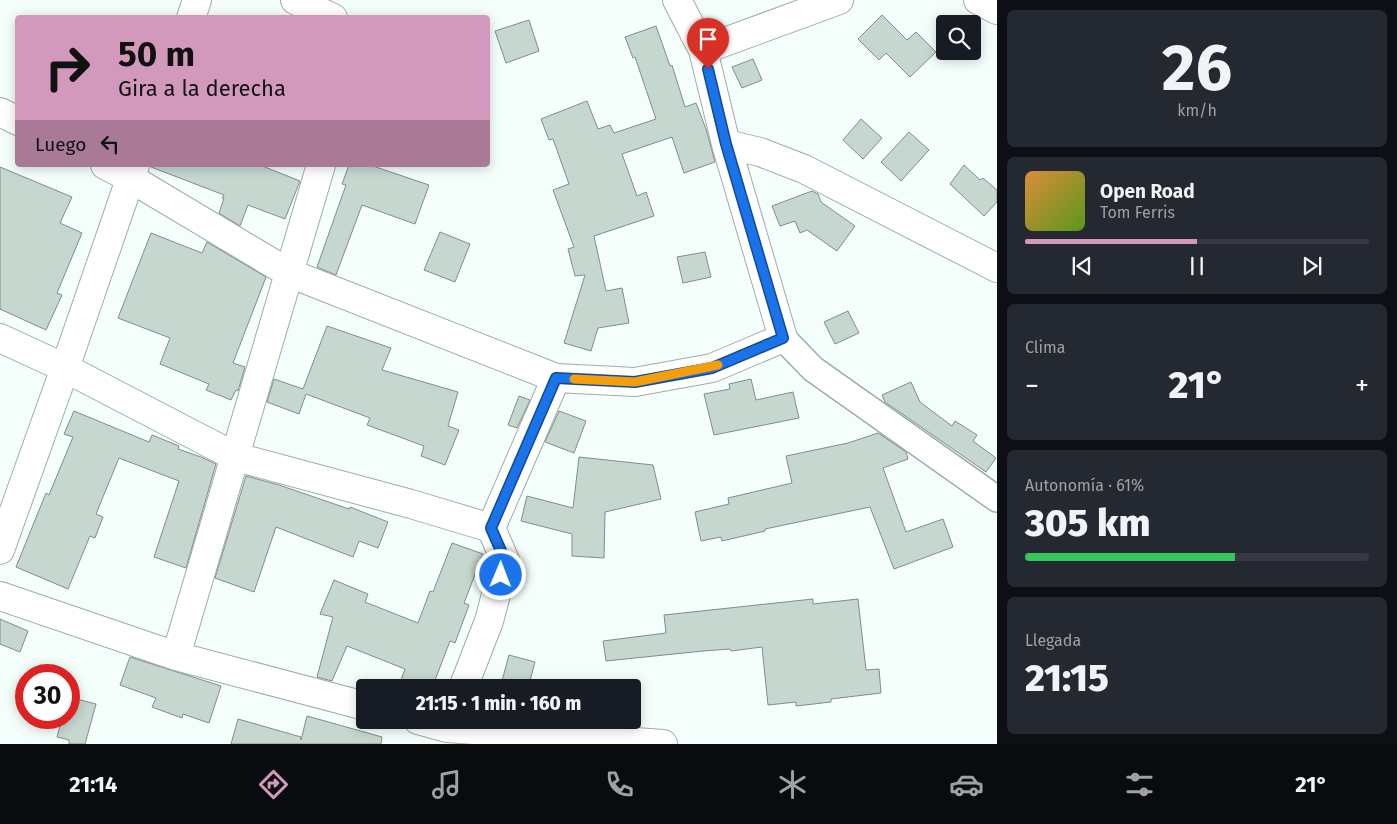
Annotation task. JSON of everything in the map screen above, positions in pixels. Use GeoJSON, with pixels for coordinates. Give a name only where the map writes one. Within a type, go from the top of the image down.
{"type":"FeatureCollection","features":[{"type":"Feature","properties":{"kind":"street"},"geometry":{"type":"LineString","coordinates":[[191,15],[197,0]]}},
{"type":"Feature","properties":{"kind":"street"},"geometry":{"type":"LineString","coordinates":[[295,0],[327,15]]}},
{"type":"Feature","properties":{"kind":"street"},"geometry":{"type":"LineString","coordinates":[[677,0],[703,50],[726,144],[783,338],[813,369],[997,499]]}},
{"type":"Feature","properties":{"kind":"street"},"geometry":{"type":"LineString","coordinates":[[703,50],[839,0]]}},
{"type":"Feature","properties":{"kind":"street"},"geometry":{"type":"LineString","coordinates":[[978,0],[997,10]]}},
{"type":"Feature","properties":{"kind":"street"},"geometry":{"type":"LineString","coordinates":[[0,112],[15,120]]}},
{"type":"Feature","properties":{"kind":"street"},"geometry":{"type":"LineString","coordinates":[[726,144],[760,152],[804,168],[997,268]]}},
{"type":"Feature","properties":{"kind":"street"},"geometry":{"type":"LineString","coordinates":[[114,167],[133,171],[289,272],[556,378],[635,382],[712,368],[783,338]]}},
{"type":"Feature","properties":{"kind":"street"},"geometry":{"type":"LineString","coordinates":[[176,656],[320,167]]}},
{"type":"Feature","properties":{"kind":"street"},"geometry":{"type":"LineString","coordinates":[[0,550],[133,171]]}},
{"type":"Feature","properties":{"kind":"street"},"geometry":{"type":"LineString","coordinates":[[0,338],[65,368],[236,457],[411,504],[491,528]]}},
{"type":"Feature","properties":{"kind":"street"},"geometry":{"type":"LineString","coordinates":[[466,679],[489,621],[505,560],[491,528],[556,378]]}},
{"type":"Feature","properties":{"kind":"street"},"geometry":{"type":"LineString","coordinates":[[0,596],[176,656],[356,704]]}},
{"type":"Feature","properties":{"kind":"street"},"geometry":{"type":"LineString","coordinates":[[447,731],[663,744]]}},
{"type":"Feature","properties":{"kind":"building"},"geometry":{"type":"Polygon","coordinates":[[[882,15],[907,40],[916,32],[936,52],[910,77],[886,53],[879,60],[858,39],[882,15]]]}},
{"type":"Feature","properties":{"kind":"building"},"geometry":{"type":"Polygon","coordinates":[[[529,20],[539,51],[506,63],[495,31],[529,20]]]}},
{"type":"Feature","properties":{"kind":"building"},"geometry":{"type":"Polygon","coordinates":[[[656,26],[670,66],[672,65],[685,107],[696,103],[706,129],[715,162],[684,173],[672,137],[622,154],[637,196],[646,192],[654,216],[594,236],[606,291],[622,288],[629,323],[598,328],[591,351],[564,343],[585,275],[575,276],[568,249],[574,247],[553,190],[569,184],[553,139],[549,140],[541,119],[587,101],[598,129],[610,125],[614,133],[656,119],[635,57],[633,58],[625,37],[656,26]]]}},
{"type":"Feature","properties":{"kind":"building"},"geometry":{"type":"Polygon","coordinates":[[[753,59],[762,80],[742,88],[732,67],[753,59]]]}},
{"type":"Feature","properties":{"kind":"building"},"geometry":{"type":"Polygon","coordinates":[[[861,119],[882,138],[863,159],[843,140],[861,119]]]}},
{"type":"Feature","properties":{"kind":"building"},"geometry":{"type":"Polygon","coordinates":[[[909,132],[929,150],[901,181],[881,162],[909,132]]]}},
{"type":"Feature","properties":{"kind":"building"},"geometry":{"type":"Polygon","coordinates":[[[964,165],[980,180],[983,178],[997,190],[997,202],[984,216],[950,184],[964,165]]]}},
{"type":"Feature","properties":{"kind":"building"},"geometry":{"type":"Polygon","coordinates":[[[0,167],[72,197],[60,223],[82,233],[57,293],[62,295],[46,330],[0,309],[0,167]]]}},
{"type":"Feature","properties":{"kind":"building"},"geometry":{"type":"Polygon","coordinates":[[[151,167],[265,167],[300,181],[285,219],[248,205],[240,226],[219,213],[224,195],[151,167]]]}},
{"type":"Feature","properties":{"kind":"building"},"geometry":{"type":"Polygon","coordinates":[[[348,167],[376,167],[429,185],[415,224],[362,205],[336,275],[317,267],[346,185],[342,184],[348,167]]]}},
{"type":"Feature","properties":{"kind":"building"},"geometry":{"type":"Polygon","coordinates":[[[812,191],[818,194],[821,202],[855,226],[837,251],[807,230],[800,233],[795,221],[780,226],[772,206],[812,191]]]}},
{"type":"Feature","properties":{"kind":"building"},"geometry":{"type":"Polygon","coordinates":[[[440,232],[470,244],[455,282],[424,270],[440,232]]]}},
{"type":"Feature","properties":{"kind":"building"},"geometry":{"type":"Polygon","coordinates":[[[151,233],[202,253],[207,242],[266,277],[233,363],[245,367],[238,391],[236,390],[231,400],[206,390],[209,384],[160,364],[170,338],[118,318],[151,233]]]}},
{"type":"Feature","properties":{"kind":"building"},"geometry":{"type":"Polygon","coordinates":[[[705,252],[711,277],[683,283],[677,257],[705,252]]]}},
{"type":"Feature","properties":{"kind":"building"},"geometry":{"type":"Polygon","coordinates":[[[848,311],[859,333],[835,344],[824,322],[848,311]]]}},
{"type":"Feature","properties":{"kind":"building"},"geometry":{"type":"Polygon","coordinates":[[[327,326],[391,348],[382,370],[458,392],[448,426],[459,430],[445,465],[421,456],[424,446],[367,425],[370,418],[306,394],[299,414],[267,402],[274,379],[303,389],[327,326]]]}},
{"type":"Feature","properties":{"kind":"building"},"geometry":{"type":"Polygon","coordinates":[[[751,379],[756,400],[793,392],[799,418],[714,435],[704,394],[730,389],[729,384],[751,379]]]}},
{"type":"Feature","properties":{"kind":"building"},"geometry":{"type":"Polygon","coordinates":[[[911,382],[920,402],[952,426],[955,421],[977,435],[973,441],[996,458],[986,472],[885,402],[882,395],[911,382]]]}},
{"type":"Feature","properties":{"kind":"building"},"geometry":{"type":"Polygon","coordinates":[[[519,396],[530,400],[517,428],[508,425],[519,396]]]}},
{"type":"Feature","properties":{"kind":"building"},"geometry":{"type":"Polygon","coordinates":[[[74,411],[149,442],[152,435],[179,446],[178,449],[216,464],[186,568],[154,557],[179,481],[119,458],[96,514],[103,517],[95,538],[90,536],[68,589],[16,567],[46,493],[49,495],[73,437],[64,434],[74,411]]]}},
{"type":"Feature","properties":{"kind":"building"},"geometry":{"type":"Polygon","coordinates":[[[559,411],[586,421],[574,453],[545,442],[559,411]]]}},
{"type":"Feature","properties":{"kind":"building"},"geometry":{"type":"Polygon","coordinates":[[[878,433],[906,452],[908,459],[883,468],[906,532],[943,519],[953,547],[894,569],[870,507],[765,529],[765,531],[722,541],[721,537],[701,541],[695,512],[729,504],[728,498],[792,483],[786,456],[848,443],[878,433]]]}},
{"type":"Feature","properties":{"kind":"building"},"geometry":{"type":"Polygon","coordinates":[[[579,457],[653,465],[661,499],[605,512],[604,558],[572,556],[572,534],[521,521],[527,496],[573,508],[579,457]]]}},
{"type":"Feature","properties":{"kind":"building"},"geometry":{"type":"Polygon","coordinates":[[[246,476],[349,509],[350,507],[388,522],[378,548],[359,541],[353,557],[276,527],[254,592],[215,578],[246,476]]]}},
{"type":"Feature","properties":{"kind":"building"},"geometry":{"type":"Polygon","coordinates":[[[452,543],[483,554],[464,603],[469,605],[455,643],[450,641],[435,679],[401,679],[405,669],[347,646],[332,681],[317,677],[333,617],[320,614],[334,580],[368,594],[365,602],[418,623],[430,591],[433,592],[452,543]]]}},
{"type":"Feature","properties":{"kind":"building"},"geometry":{"type":"Polygon","coordinates":[[[813,599],[813,604],[858,599],[866,670],[879,669],[881,693],[831,699],[831,702],[796,706],[796,702],[768,705],[762,647],[606,661],[603,641],[666,633],[664,615],[813,599]]]}},
{"type":"Feature","properties":{"kind":"building"},"geometry":{"type":"Polygon","coordinates":[[[0,619],[28,631],[20,652],[0,644],[0,619]]]}},
{"type":"Feature","properties":{"kind":"building"},"geometry":{"type":"Polygon","coordinates":[[[509,655],[535,662],[530,679],[502,679],[509,655]]]}},
{"type":"Feature","properties":{"kind":"building"},"geometry":{"type":"Polygon","coordinates":[[[130,657],[221,686],[209,723],[183,714],[182,718],[152,707],[156,698],[120,685],[130,657]]]}},
{"type":"Feature","properties":{"kind":"building"},"geometry":{"type":"Polygon","coordinates":[[[80,700],[96,704],[85,744],[69,744],[69,740],[57,737],[59,729],[80,729],[80,700]]]}},
{"type":"Feature","properties":{"kind":"building"},"geometry":{"type":"Polygon","coordinates":[[[307,716],[382,737],[381,744],[231,744],[238,719],[301,737],[301,740],[307,716]]]}},
{"type":"Feature","properties":{"kind":"slow traffic"},"geometry":{"type":"LineString","coordinates":[[574,379],[635,382],[712,368],[718,365]]}},
{"type":"Feature","properties":{"kind":"route"},"geometry":{"type":"LineString","coordinates":[[501,575],[505,560],[491,528],[556,378],[635,382],[712,368],[783,338],[726,144],[708,69]]}}]}
